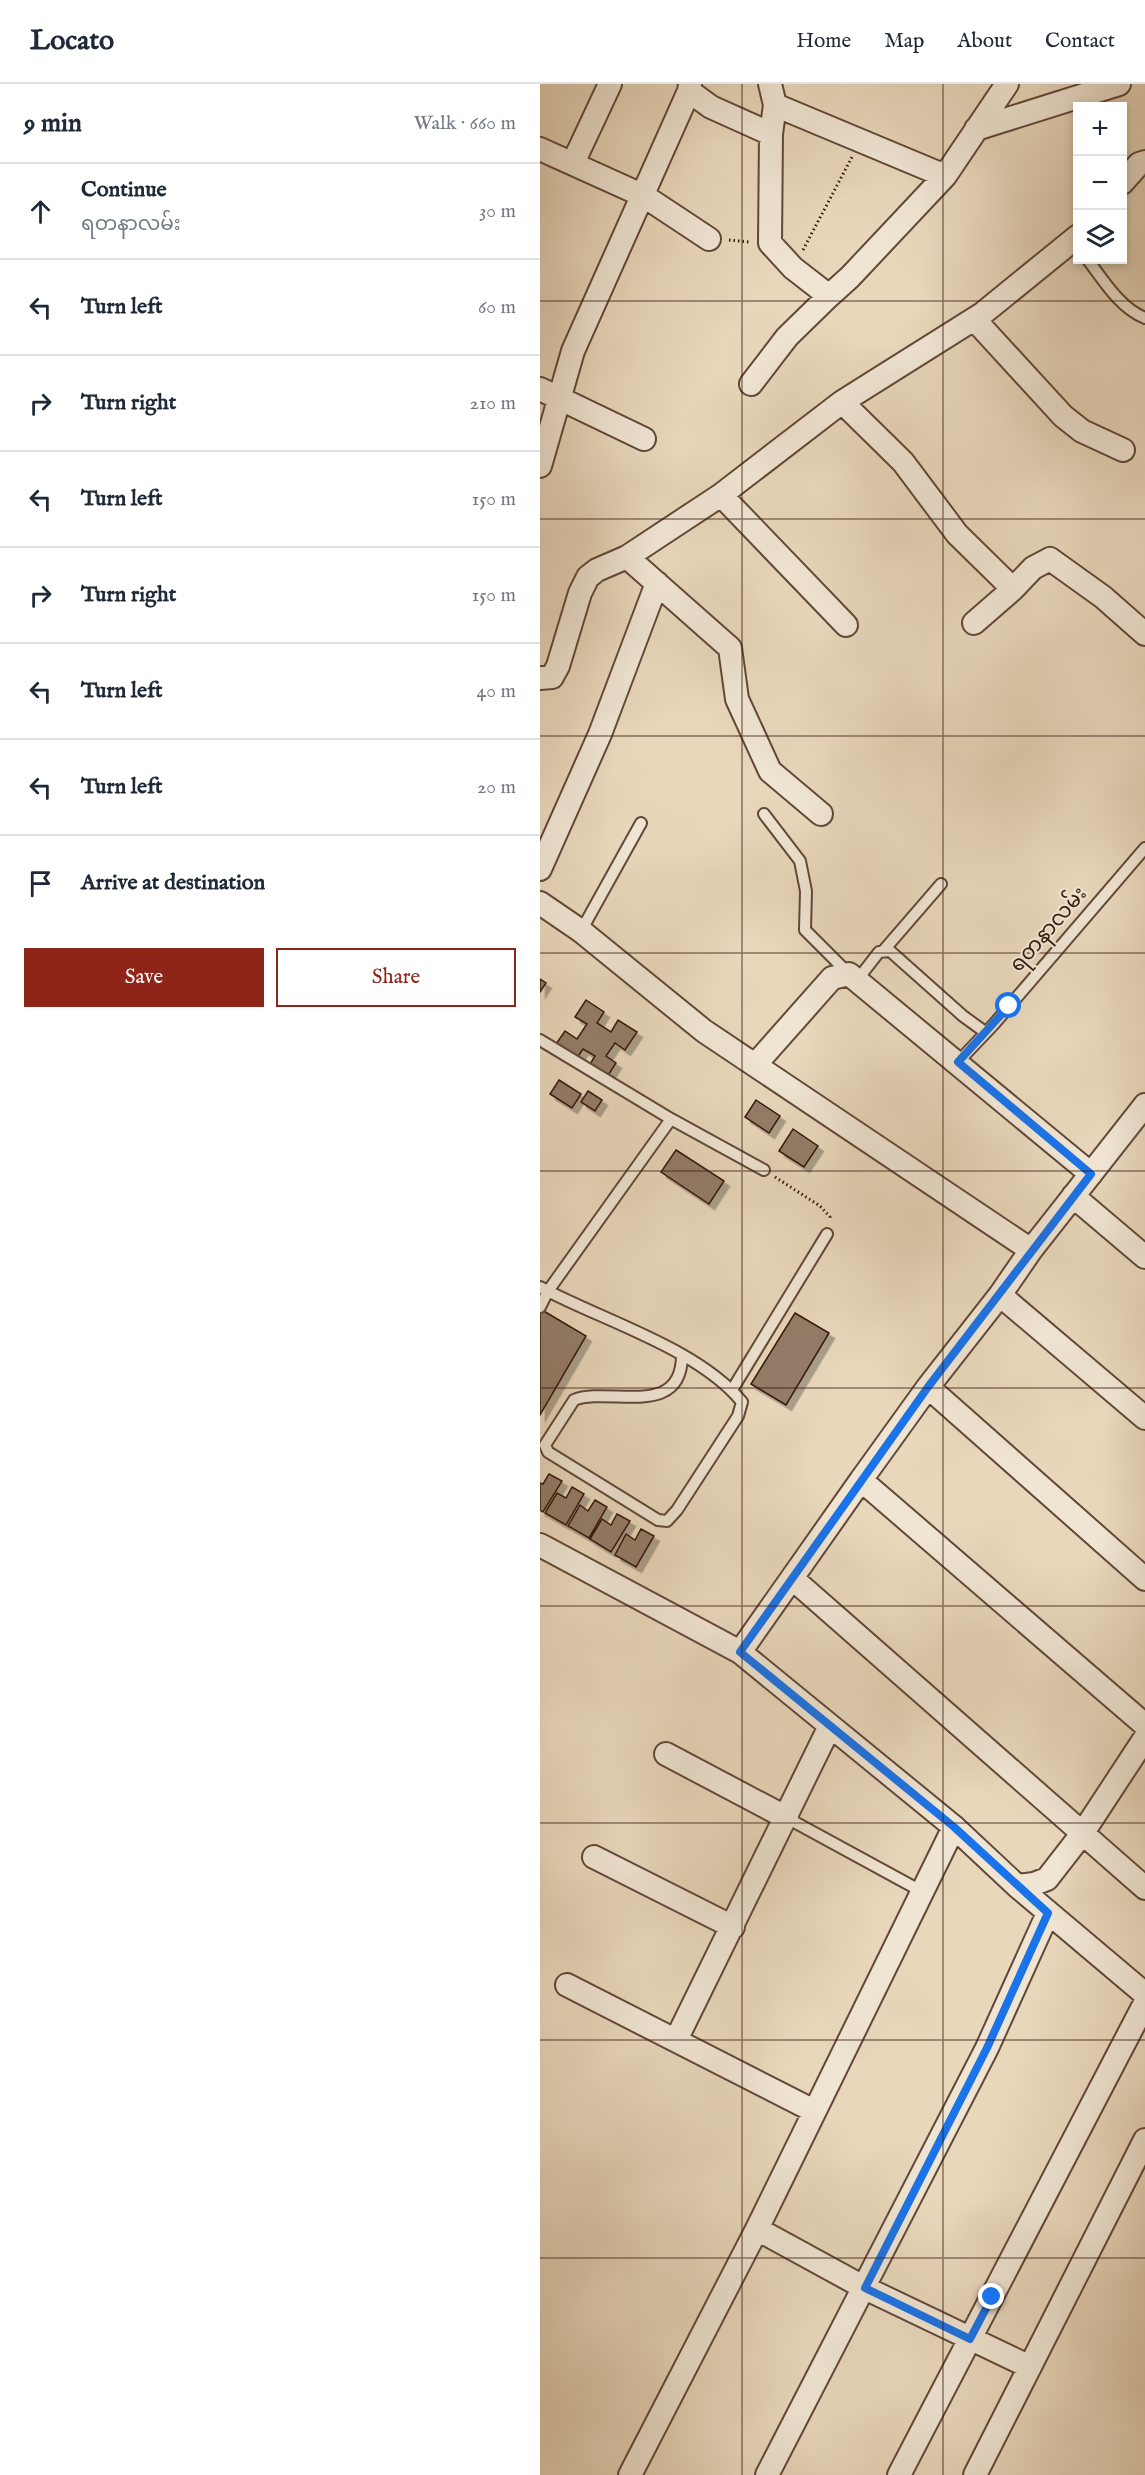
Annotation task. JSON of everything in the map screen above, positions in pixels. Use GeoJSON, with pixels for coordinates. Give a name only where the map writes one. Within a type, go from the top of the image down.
{"type":"FeatureCollection","features":[{"type":"Feature","properties":{"kind":"street"},"geometry":{"type":"LineString","coordinates":[[573,163],[610,84]]}},
{"type":"Feature","properties":{"kind":"street"},"geometry":{"type":"LineString","coordinates":[[751,384],[781,344],[945,176],[1007,84]]}},
{"type":"Feature","properties":{"kind":"street"},"geometry":{"type":"LineString","coordinates":[[976,129],[1119,84]]}},
{"type":"Feature","properties":{"kind":"street"},"geometry":{"type":"LineString","coordinates":[[540,466],[549,394],[573,351],[644,196],[690,88],[711,107],[771,134]]}},
{"type":"Feature","properties":{"kind":"street"},"geometry":{"type":"LineString","coordinates":[[829,296],[794,268],[770,243],[772,95],[861,140],[945,176]]}},
{"type":"Feature","properties":{"kind":"street"},"geometry":{"type":"LineString","coordinates":[[540,149],[644,196],[709,239]]}},
{"type":"Feature","properties":{"kind":"street"},"geometry":{"type":"LineString","coordinates":[[1127,177],[1139,164],[1145,162]]}},
{"type":"Feature","properties":{"kind":"street"},"geometry":{"type":"LineString","coordinates":[[540,678],[552,677],[558,666],[580,592],[588,577],[597,570],[627,557],[721,495],[842,402],[974,319],[1073,243]]}},
{"type":"Feature","properties":{"kind":"street"},"geometry":{"type":"LineString","coordinates":[[974,319],[1063,416],[1083,430],[1123,450]]}},
{"type":"Feature","properties":{"kind":"street"},"geometry":{"type":"LineString","coordinates":[[549,394],[644,439]]}},
{"type":"Feature","properties":{"kind":"street"},"geometry":{"type":"LineString","coordinates":[[842,402],[903,462],[957,534],[1013,590]]}},
{"type":"Feature","properties":{"kind":"street"},"geometry":{"type":"LineString","coordinates":[[721,495],[846,625]]}},
{"type":"Feature","properties":{"kind":"street"},"geometry":{"type":"LineString","coordinates":[[627,557],[730,648],[737,699],[770,771],[821,814]]}},
{"type":"Feature","properties":{"kind":"street"},"geometry":{"type":"LineString","coordinates":[[974,623],[1013,590],[1033,568],[1050,559],[1103,597],[1145,634]]}},
{"type":"Feature","properties":{"kind":"street"},"geometry":{"type":"LineString","coordinates":[[540,869],[600,734],[657,583]]}},
{"type":"Feature","properties":{"kind":"street"},"geometry":{"type":"LineString","coordinates":[[540,903],[581,930],[704,1031],[1031,1250]]}},
{"type":"Feature","properties":{"kind":"street"},"geometry":{"type":"LineString","coordinates":[[755,1065],[832,978],[854,977],[1091,1174]]}},
{"type":"Feature","properties":{"kind":"street"},"geometry":{"type":"LineString","coordinates":[[740,1652],[928,1387],[1031,1250],[1145,1105]]}},
{"type":"Feature","properties":{"kind":"street"},"geometry":{"type":"LineString","coordinates":[[1073,1196],[1145,1257]]}},
{"type":"Feature","properties":{"kind":"street"},"geometry":{"type":"LineString","coordinates":[[1000,1294],[1145,1418]]}},
{"type":"Feature","properties":{"kind":"street"},"geometry":{"type":"LineString","coordinates":[[928,1387],[1145,1579]]}},
{"type":"Feature","properties":{"kind":"street"},"geometry":{"type":"LineString","coordinates":[[861,1480],[1145,1725]]}},
{"type":"Feature","properties":{"kind":"street"},"geometry":{"type":"LineString","coordinates":[[540,1545],[740,1652],[954,1827],[1017,1886],[1145,1994]]}},
{"type":"Feature","properties":{"kind":"street"},"geometry":{"type":"LineString","coordinates":[[793,1579],[1145,1888]]}},
{"type":"Feature","properties":{"kind":"street"},"geometry":{"type":"LineString","coordinates":[[676,2040],[787,1818],[830,1726]]}},
{"type":"Feature","properties":{"kind":"street"},"geometry":{"type":"LineString","coordinates":[[1017,1886],[1034,1884],[1047,1879],[1082,1834],[1145,1738]]}},
{"type":"Feature","properties":{"kind":"street"},"geometry":{"type":"LineString","coordinates":[[666,1754],[787,1818]]}},
{"type":"Feature","properties":{"kind":"street"},"geometry":{"type":"LineString","coordinates":[[630,2475],[757,2229],[954,1827]]}},
{"type":"Feature","properties":{"kind":"street"},"geometry":{"type":"LineString","coordinates":[[594,1857],[733,1927]]}},
{"type":"Feature","properties":{"kind":"street"},"geometry":{"type":"LineString","coordinates":[[767,2475],[987,2048],[1048,1913]]}},
{"type":"Feature","properties":{"kind":"street"},"geometry":{"type":"LineString","coordinates":[[567,1984],[814,2111]]}},
{"type":"Feature","properties":{"kind":"street"},"geometry":{"type":"LineString","coordinates":[[899,2475],[1145,2003]]}},
{"type":"Feature","properties":{"kind":"street"},"geometry":{"type":"LineString","coordinates":[[975,2475],[1145,2140]]}},
{"type":"Feature","properties":{"kind":"street"},"geometry":{"type":"LineString","coordinates":[[757,2229],[865,2288],[1030,2367]]}},
{"type":"Feature","properties":{"kind":"lane"},"geometry":{"type":"LineString","coordinates":[[1091,264],[1119,299],[1133,313],[1145,318]]}},
{"type":"Feature","properties":{"kind":"lane"},"geometry":{"type":"LineString","coordinates":[[764,814],[800,861],[806,891],[805,930],[854,977],[879,952],[884,950],[941,884]]}},
{"type":"Feature","properties":{"kind":"lane"},"geometry":{"type":"LineString","coordinates":[[581,930],[641,824]]}},
{"type":"Feature","properties":{"kind":"lane","name":"ရတနာလမ်း"},"geometry":{"type":"LineString","coordinates":[[958,1062],[1145,848]]}},
{"type":"Feature","properties":{"kind":"lane"},"geometry":{"type":"LineString","coordinates":[[884,950],[890,951],[963,1016],[985,1032]]}},
{"type":"Feature","properties":{"kind":"lane"},"geometry":{"type":"LineString","coordinates":[[540,1040],[671,1119],[764,1170]]}},
{"type":"Feature","properties":{"kind":"lane"},"geometry":{"type":"LineString","coordinates":[[540,1307],[544,1289],[671,1119]]}},
{"type":"Feature","properties":{"kind":"lane"},"geometry":{"type":"LineString","coordinates":[[732,1390],[827,1234]]}},
{"type":"Feature","properties":{"kind":"lane"},"geometry":{"type":"LineString","coordinates":[[544,1289],[682,1355],[732,1390],[742,1402],[738,1416],[677,1510],[667,1521],[658,1520],[548,1452],[545,1445],[574,1400],[592,1396],[628,1399],[658,1393],[676,1384],[682,1371],[682,1355]]}},
{"type":"Feature","properties":{"kind":"lane"},"geometry":{"type":"LineString","coordinates":[[787,1818],[921,1891]]}},
{"type":"Feature","properties":{"kind":"path"},"geometry":{"type":"LineString","coordinates":[[794,268],[861,140]]}},
{"type":"Feature","properties":{"kind":"path"},"geometry":{"type":"LineString","coordinates":[[709,239],[770,243]]}},
{"type":"Feature","properties":{"kind":"path"},"geometry":{"type":"LineString","coordinates":[[764,1170],[820,1206],[830,1217],[827,1234]]}},
{"type":"Feature","properties":{"kind":"building"},"geometry":{"type":"Polygon","coordinates":[[[540,979],[546,983],[540,992],[540,979]]]}},
{"type":"Feature","properties":{"kind":"building"},"geometry":{"type":"Polygon","coordinates":[[[586,1000],[604,1012],[597,1023],[611,1032],[618,1020],[637,1032],[625,1050],[615,1043],[606,1056],[616,1063],[607,1077],[589,1066],[595,1056],[583,1049],[577,1058],[556,1044],[565,1031],[577,1039],[587,1024],[575,1017],[586,1000]]]}},
{"type":"Feature","properties":{"kind":"building"},"geometry":{"type":"Polygon","coordinates":[[[559,1080],[581,1094],[572,1108],[550,1094],[559,1080]]]}},
{"type":"Feature","properties":{"kind":"building"},"geometry":{"type":"Polygon","coordinates":[[[588,1091],[602,1100],[595,1111],[581,1102],[588,1091]]]}},
{"type":"Feature","properties":{"kind":"building"},"geometry":{"type":"Polygon","coordinates":[[[756,1100],[780,1116],[769,1133],[745,1117],[756,1100]]]}},
{"type":"Feature","properties":{"kind":"building"},"geometry":{"type":"Polygon","coordinates":[[[793,1129],[818,1146],[804,1167],[779,1151],[793,1129]]]}},
{"type":"Feature","properties":{"kind":"building"},"geometry":{"type":"Polygon","coordinates":[[[676,1150],[724,1181],[709,1204],[661,1172],[676,1150]]]}},
{"type":"Feature","properties":{"kind":"building"},"geometry":{"type":"Polygon","coordinates":[[[542,1310],[586,1336],[540,1415],[540,1313],[542,1310]]]}},
{"type":"Feature","properties":{"kind":"building"},"geometry":{"type":"Polygon","coordinates":[[[795,1313],[829,1333],[786,1405],[751,1384],[795,1313]]]}},
{"type":"Feature","properties":{"kind":"building"},"geometry":{"type":"Polygon","coordinates":[[[549,1474],[562,1481],[543,1512],[540,1510],[540,1483],[543,1484],[549,1474]]]}},
{"type":"Feature","properties":{"kind":"building"},"geometry":{"type":"Polygon","coordinates":[[[572,1487],[584,1494],[566,1525],[545,1513],[557,1493],[566,1498],[572,1487]]]}},
{"type":"Feature","properties":{"kind":"building"},"geometry":{"type":"Polygon","coordinates":[[[595,1500],[607,1507],[589,1538],[568,1526],[580,1505],[588,1511],[595,1500]]]}},
{"type":"Feature","properties":{"kind":"building"},"geometry":{"type":"Polygon","coordinates":[[[617,1514],[630,1521],[611,1552],[590,1539],[602,1519],[611,1525],[617,1514]]]}},
{"type":"Feature","properties":{"kind":"building"},"geometry":{"type":"Polygon","coordinates":[[[641,1529],[654,1536],[636,1567],[615,1555],[626,1534],[635,1540],[641,1529]]]}},
{"type":"Feature","properties":{"kind":"route"},"geometry":{"type":"LineString","coordinates":[[992,2297],[970,2339],[865,2288],[987,2048],[1048,1913],[954,1827],[740,1652],[928,1387],[1091,1174],[958,1062],[1009,1006]]}}]}
